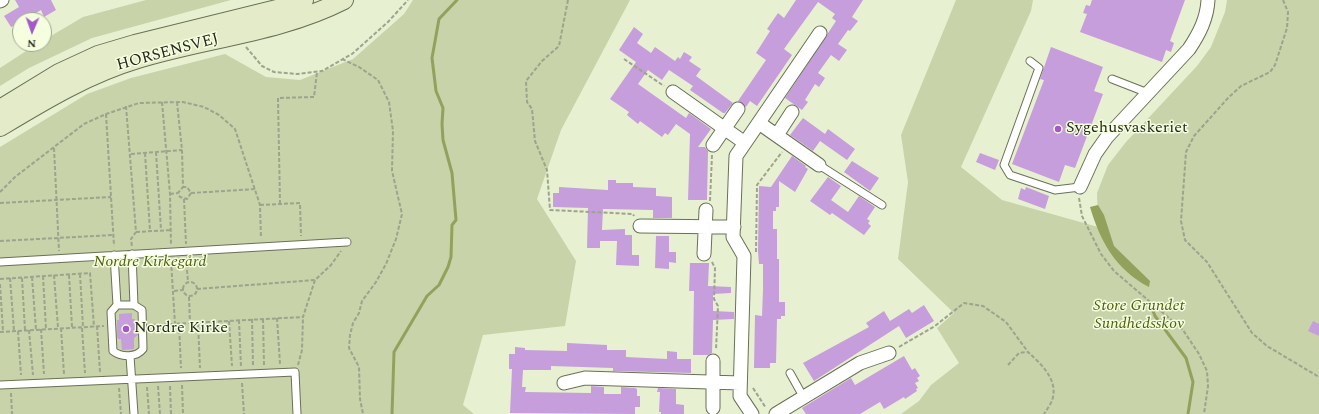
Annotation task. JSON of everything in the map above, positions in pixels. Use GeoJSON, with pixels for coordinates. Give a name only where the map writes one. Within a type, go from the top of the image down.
{"type":"FeatureCollection","features":[{"type":"Feature","properties":{"kind":"main road","name":"HORSENSVEJ"},"geometry":{"type":"LineString","coordinates":[[0,108],[59,73],[98,55],[135,44],[293,5],[304,0]]}},
{"type":"Feature","properties":{"kind":"main road","name":"HORSENSVEJ"},"geometry":{"type":"LineString","coordinates":[[0,127],[65,88],[102,71],[139,59],[298,19],[344,0]]}},
{"type":"Feature","properties":{"kind":"street"},"geometry":{"type":"LineString","coordinates":[[1080,187],[1095,154],[1108,137],[1189,49],[1200,33],[1208,0]]}},
{"type":"Feature","properties":{"kind":"street"},"geometry":{"type":"LineString","coordinates":[[752,414],[740,396],[746,385],[744,256],[733,237],[736,156],[820,33]]}},
{"type":"Feature","properties":{"kind":"street"},"geometry":{"type":"LineString","coordinates":[[673,92],[745,143]]}},
{"type":"Feature","properties":{"kind":"street"},"geometry":{"type":"LineString","coordinates":[[713,145],[738,109]]}},
{"type":"Feature","properties":{"kind":"street"},"geometry":{"type":"LineString","coordinates":[[777,135],[792,112]]}},
{"type":"Feature","properties":{"kind":"street"},"geometry":{"type":"LineString","coordinates":[[759,123],[819,165]]}},
{"type":"Feature","properties":{"kind":"street"},"geometry":{"type":"LineString","coordinates":[[704,254],[706,210]]}},
{"type":"Feature","properties":{"kind":"street"},"geometry":{"type":"LineString","coordinates":[[640,226],[734,227]]}},
{"type":"Feature","properties":{"kind":"street"},"geometry":{"type":"LineString","coordinates":[[772,411],[804,398],[860,363],[889,353]]}},
{"type":"Feature","properties":{"kind":"street"},"geometry":{"type":"LineString","coordinates":[[713,361],[713,408]]}},
{"type":"Feature","properties":{"kind":"street"},"geometry":{"type":"LineString","coordinates":[[564,383],[585,378],[713,382],[746,385]]}},
{"type":"Feature","properties":{"kind":"lane"},"geometry":{"type":"LineString","coordinates":[[1030,61],[1039,68],[1004,165],[1010,174],[1055,190],[1080,187]]}},
{"type":"Feature","properties":{"kind":"lane"},"geometry":{"type":"LineString","coordinates":[[1112,79],[1148,93]]}},
{"type":"Feature","properties":{"kind":"lane"},"geometry":{"type":"LineString","coordinates":[[819,165],[882,205]]}},
{"type":"Feature","properties":{"kind":"lane"},"geometry":{"type":"LineString","coordinates":[[0,262],[347,242]]}},
{"type":"Feature","properties":{"kind":"lane"},"geometry":{"type":"LineString","coordinates":[[132,254],[134,305]]}},
{"type":"Feature","properties":{"kind":"lane"},"geometry":{"type":"LineString","coordinates":[[114,255],[117,305],[111,312],[113,351],[118,355],[130,356],[139,354],[144,349],[142,310],[134,305],[117,305]]}},
{"type":"Feature","properties":{"kind":"lane"},"geometry":{"type":"LineString","coordinates":[[130,356],[134,414]]}},
{"type":"Feature","properties":{"kind":"lane"},"geometry":{"type":"LineString","coordinates":[[0,385],[147,380],[295,372],[297,414]]}},
{"type":"Feature","properties":{"kind":"lane"},"geometry":{"type":"LineString","coordinates":[[790,373],[804,398]]}},
{"type":"Feature","properties":{"kind":"path"},"geometry":{"type":"LineString","coordinates":[[243,43],[262,66],[274,72],[297,74],[322,71],[352,54],[388,22],[408,0]]}},
{"type":"Feature","properties":{"kind":"path"},"geometry":{"type":"LineString","coordinates":[[568,0],[559,46],[542,61],[526,81],[527,102],[532,109],[535,141],[547,170],[550,210],[633,214],[640,226]]}},
{"type":"Feature","properties":{"kind":"path"},"geometry":{"type":"LineString","coordinates":[[1284,0],[1288,12],[1287,28],[1275,65],[1270,72],[1241,86],[1228,98],[1194,136],[1186,152],[1182,221],[1185,240],[1207,262],[1252,333],[1268,346],[1319,377]]}},
{"type":"Feature","properties":{"kind":"path"},"geometry":{"type":"LineString","coordinates":[[342,59],[363,69],[378,80],[389,102],[393,130],[393,178],[400,200],[402,214],[391,252],[376,282],[362,301],[359,314],[353,323],[350,335],[350,348],[359,367],[360,399],[363,414]]}},
{"type":"Feature","properties":{"kind":"path"},"geometry":{"type":"LineString","coordinates":[[624,59],[673,92]]}},
{"type":"Feature","properties":{"kind":"path"},"geometry":{"type":"LineString","coordinates":[[280,204],[278,98],[314,97],[317,72]]}},
{"type":"Feature","properties":{"kind":"path"},"geometry":{"type":"LineString","coordinates":[[162,102],[170,194],[172,230],[171,252],[175,324]]}},
{"type":"Feature","properties":{"kind":"path"},"geometry":{"type":"LineString","coordinates":[[170,194],[178,193],[183,187],[182,150],[177,102]]}},
{"type":"Feature","properties":{"kind":"path"},"geometry":{"type":"LineString","coordinates":[[0,192],[15,177],[84,124],[106,114],[126,106],[139,103],[177,102],[204,107],[218,115],[235,129],[260,205],[262,247]]}},
{"type":"Feature","properties":{"kind":"path"},"geometry":{"type":"LineString","coordinates":[[126,106],[136,232],[131,239],[132,254]]}},
{"type":"Feature","properties":{"kind":"path"},"geometry":{"type":"LineString","coordinates":[[106,114],[114,255]]}},
{"type":"Feature","properties":{"kind":"path"},"geometry":{"type":"LineString","coordinates":[[756,255],[758,185],[788,143]]}},
{"type":"Feature","properties":{"kind":"path"},"geometry":{"type":"LineString","coordinates":[[706,210],[710,206],[713,145]]}},
{"type":"Feature","properties":{"kind":"path"},"geometry":{"type":"LineString","coordinates":[[54,148],[59,258]]}},
{"type":"Feature","properties":{"kind":"path"},"geometry":{"type":"LineString","coordinates":[[131,154],[182,150]]}},
{"type":"Feature","properties":{"kind":"path"},"geometry":{"type":"LineString","coordinates":[[156,152],[161,230]]}},
{"type":"Feature","properties":{"kind":"path"},"geometry":{"type":"LineString","coordinates":[[145,153],[150,231]]}},
{"type":"Feature","properties":{"kind":"path"},"geometry":{"type":"LineString","coordinates":[[183,187],[187,187],[191,193]]}},
{"type":"Feature","properties":{"kind":"path"},"geometry":{"type":"LineString","coordinates":[[1080,187],[1079,203],[1082,216],[1100,254],[1114,271],[1183,330],[1199,354],[1207,371],[1208,386],[1204,414]]}},
{"type":"Feature","properties":{"kind":"path"},"geometry":{"type":"LineString","coordinates":[[184,199],[190,196],[191,193],[255,189]]}},
{"type":"Feature","properties":{"kind":"path"},"geometry":{"type":"LineString","coordinates":[[178,193],[180,197],[184,199]]}},
{"type":"Feature","properties":{"kind":"path"},"geometry":{"type":"LineString","coordinates":[[0,203],[111,197]]}},
{"type":"Feature","properties":{"kind":"path"},"geometry":{"type":"LineString","coordinates":[[184,199],[188,282]]}},
{"type":"Feature","properties":{"kind":"path"},"geometry":{"type":"LineString","coordinates":[[260,205],[300,203],[302,245]]}},
{"type":"Feature","properties":{"kind":"path"},"geometry":{"type":"LineString","coordinates":[[136,232],[172,230]]}},
{"type":"Feature","properties":{"kind":"path"},"geometry":{"type":"LineString","coordinates":[[0,241],[113,235]]}},
{"type":"Feature","properties":{"kind":"path"},"geometry":{"type":"LineString","coordinates":[[295,372],[302,350],[303,317],[315,280],[331,265],[347,242]]}},
{"type":"Feature","properties":{"kind":"path"},"geometry":{"type":"LineString","coordinates":[[704,254],[715,268],[714,299],[718,306],[716,359],[713,361]]}},
{"type":"Feature","properties":{"kind":"path"},"geometry":{"type":"LineString","coordinates":[[0,279],[90,273],[100,382]]}},
{"type":"Feature","properties":{"kind":"path"},"geometry":{"type":"LineString","coordinates":[[69,274],[72,328]]}},
{"type":"Feature","properties":{"kind":"path"},"geometry":{"type":"LineString","coordinates":[[80,274],[86,382]]}},
{"type":"Feature","properties":{"kind":"path"},"geometry":{"type":"LineString","coordinates":[[43,276],[46,329]]}},
{"type":"Feature","properties":{"kind":"path"},"geometry":{"type":"LineString","coordinates":[[54,276],[58,328]]}},
{"type":"Feature","properties":{"kind":"path"},"geometry":{"type":"LineString","coordinates":[[22,277],[25,330]]}},
{"type":"Feature","properties":{"kind":"path"},"geometry":{"type":"LineString","coordinates":[[32,277],[36,330]]}},
{"type":"Feature","properties":{"kind":"path"},"geometry":{"type":"LineString","coordinates":[[10,278],[14,331]]}},
{"type":"Feature","properties":{"kind":"path"},"geometry":{"type":"LineString","coordinates":[[197,289],[315,280]]}},
{"type":"Feature","properties":{"kind":"path"},"geometry":{"type":"LineString","coordinates":[[188,282],[195,285],[197,289]]}},
{"type":"Feature","properties":{"kind":"path"},"geometry":{"type":"LineString","coordinates":[[183,290],[183,286],[188,282]]}},
{"type":"Feature","properties":{"kind":"path"},"geometry":{"type":"LineString","coordinates":[[0,284],[1,332],[111,326]]}},
{"type":"Feature","properties":{"kind":"path"},"geometry":{"type":"LineString","coordinates":[[189,296],[193,296],[197,289]]}},
{"type":"Feature","properties":{"kind":"path"},"geometry":{"type":"LineString","coordinates":[[173,291],[183,290]]}},
{"type":"Feature","properties":{"kind":"path"},"geometry":{"type":"LineString","coordinates":[[183,290],[189,296],[190,323]]}},
{"type":"Feature","properties":{"kind":"path"},"geometry":{"type":"LineString","coordinates":[[889,353],[934,326],[964,303],[983,306],[1006,322],[1028,352],[1044,366],[1053,384],[1053,397],[1044,414]]}},
{"type":"Feature","properties":{"kind":"path"},"geometry":{"type":"LineString","coordinates":[[142,326],[303,317]]}},
{"type":"Feature","properties":{"kind":"path"},"geometry":{"type":"LineString","coordinates":[[277,318],[280,373]]}},
{"type":"Feature","properties":{"kind":"path"},"geometry":{"type":"LineString","coordinates":[[252,319],[254,374]]}},
{"type":"Feature","properties":{"kind":"path"},"geometry":{"type":"LineString","coordinates":[[263,319],[265,374]]}},
{"type":"Feature","properties":{"kind":"path"},"geometry":{"type":"LineString","coordinates":[[229,321],[232,376]]}},
{"type":"Feature","properties":{"kind":"path"},"geometry":{"type":"LineString","coordinates":[[198,323],[201,377]]}},
{"type":"Feature","properties":{"kind":"path"},"geometry":{"type":"LineString","coordinates":[[61,328],[64,383]]}},
{"type":"Feature","properties":{"kind":"path"},"geometry":{"type":"LineString","coordinates":[[40,329],[45,384]]}},
{"type":"Feature","properties":{"kind":"path"},"geometry":{"type":"LineString","coordinates":[[18,330],[22,384]]}},
{"type":"Feature","properties":{"kind":"path"},"geometry":{"type":"LineString","coordinates":[[29,330],[34,384]]}},
{"type":"Feature","properties":{"kind":"path"},"geometry":{"type":"LineString","coordinates":[[1008,365],[1019,353],[1028,352]]}},
{"type":"Feature","properties":{"kind":"path"},"geometry":{"type":"LineString","coordinates":[[169,378],[171,414]]}},
{"type":"Feature","properties":{"kind":"path"},"geometry":{"type":"LineString","coordinates":[[158,379],[160,414]]}},
{"type":"Feature","properties":{"kind":"path"},"geometry":{"type":"LineString","coordinates":[[147,380],[149,414]]}},
{"type":"Feature","properties":{"kind":"path"},"geometry":{"type":"LineString","coordinates":[[118,381],[121,414]]}},
{"type":"Feature","properties":{"kind":"path"},"geometry":{"type":"LineString","coordinates":[[10,385],[12,414]]}},
{"type":"Feature","properties":{"kind":"path"},"geometry":{"type":"LineString","coordinates":[[746,385],[772,411]]}},
{"type":"Feature","properties":{"kind":"green space"},"geometry":{"type":"Polygon","coordinates":[[[146,0],[231,0],[92,38],[29,68],[0,86],[0,68],[25,52],[52,52],[52,35],[83,17],[146,0]]]}},
{"type":"Feature","properties":{"kind":"green space","name":"Nordre Kirkegård"},"geometry":{"type":"Polygon","coordinates":[[[413,0],[630,0],[561,130],[537,199],[576,261],[565,326],[483,335],[463,405],[474,414],[0,414],[0,147],[87,94],[131,78],[225,54],[266,77],[300,80],[353,59],[404,14],[413,0]]]}},
{"type":"Feature","properties":{"kind":"green space","name":"Store Grundet Sundhedsskov"},"geometry":{"type":"Polygon","coordinates":[[[956,0],[1033,0],[1031,11],[961,167],[1002,200],[1098,227],[1097,193],[1108,165],[1126,142],[1197,66],[1211,47],[1225,12],[1227,0],[1319,0],[1319,414],[901,414],[919,401],[931,385],[959,363],[937,328],[954,313],[898,259],[908,182],[901,135],[956,0]]]}},
{"type":"Feature","properties":{"kind":"shaded area"},"geometry":{"type":"Polygon","coordinates":[[[1098,205],[1104,215],[1114,246],[1150,281],[1149,287],[1127,272],[1118,263],[1104,243],[1090,207],[1098,205]]]}},
{"type":"Feature","properties":{"kind":"building"},"geometry":{"type":"Polygon","coordinates":[[[15,0],[51,0],[56,10],[52,12],[42,12],[41,10],[38,12],[12,12],[11,27],[4,16],[19,7],[15,0]]]}},
{"type":"Feature","properties":{"kind":"building"},"geometry":{"type":"Polygon","coordinates":[[[796,0],[863,0],[852,17],[858,21],[850,31],[848,30],[838,44],[847,50],[839,61],[831,55],[818,73],[825,78],[819,87],[815,84],[805,100],[808,102],[802,110],[785,98],[836,21],[832,18],[835,14],[818,2],[784,49],[792,55],[779,74],[757,106],[750,101],[746,107],[738,101],[766,60],[756,53],[770,31],[767,29],[778,13],[784,18],[796,0]]]}},
{"type":"Feature","properties":{"kind":"building"},"geometry":{"type":"Polygon","coordinates":[[[1092,0],[1185,0],[1170,41],[1174,43],[1171,52],[1166,50],[1162,62],[1080,32],[1087,14],[1083,13],[1086,5],[1090,6],[1092,0]]]}},
{"type":"Feature","properties":{"kind":"building"},"geometry":{"type":"Polygon","coordinates":[[[634,27],[643,34],[637,43],[651,53],[655,47],[675,61],[678,57],[680,59],[684,52],[692,57],[689,61],[701,69],[696,76],[733,103],[725,113],[723,113],[690,90],[693,86],[669,70],[662,80],[648,70],[638,84],[686,118],[689,113],[711,129],[698,147],[705,147],[708,151],[707,200],[688,200],[690,134],[676,124],[668,135],[665,133],[662,137],[640,121],[638,124],[627,115],[629,112],[610,99],[636,62],[619,50],[634,27]]]}},
{"type":"Feature","properties":{"kind":"building","name":"Sygehusvaskeriet"},"geometry":{"type":"Polygon","coordinates":[[[1051,47],[1103,67],[1094,91],[1103,94],[1075,168],[1065,165],[1059,182],[1012,164],[1044,80],[1040,79],[1051,47]]]}},
{"type":"Feature","properties":{"kind":"building"},"geometry":{"type":"Polygon","coordinates":[[[803,118],[825,134],[828,129],[855,149],[847,160],[820,141],[813,151],[790,135],[803,118]]]}},
{"type":"Feature","properties":{"kind":"building"},"geometry":{"type":"Polygon","coordinates":[[[980,153],[999,160],[995,170],[976,162],[980,153]]]}},
{"type":"Feature","properties":{"kind":"building"},"geometry":{"type":"Polygon","coordinates":[[[792,156],[808,169],[795,192],[779,181],[779,207],[776,207],[776,211],[773,211],[773,229],[777,229],[777,259],[779,259],[779,302],[785,302],[785,316],[781,316],[781,319],[777,319],[776,363],[770,363],[770,368],[754,368],[755,315],[762,316],[763,290],[763,264],[759,264],[758,251],[759,186],[771,187],[792,156]]]}},
{"type":"Feature","properties":{"kind":"building"},"geometry":{"type":"Polygon","coordinates":[[[852,161],[879,178],[870,191],[844,172],[852,161]]]}},
{"type":"Feature","properties":{"kind":"building"},"geometry":{"type":"Polygon","coordinates":[[[828,177],[841,186],[831,200],[848,212],[859,196],[875,207],[867,219],[870,221],[868,223],[871,226],[864,235],[832,213],[830,215],[810,201],[828,177]]]}},
{"type":"Feature","properties":{"kind":"building"},"geometry":{"type":"Polygon","coordinates":[[[608,180],[616,180],[616,183],[633,183],[633,187],[656,188],[656,196],[672,197],[672,218],[653,218],[653,210],[603,209],[602,230],[625,229],[625,235],[632,235],[632,255],[639,255],[639,266],[616,265],[617,241],[600,241],[600,248],[587,248],[588,208],[553,207],[553,193],[559,193],[559,187],[608,190],[608,180]]]}},
{"type":"Feature","properties":{"kind":"building"},"geometry":{"type":"Polygon","coordinates":[[[1026,187],[1049,196],[1045,209],[1018,199],[1021,188],[1025,190],[1026,187]]]}},
{"type":"Feature","properties":{"kind":"building"},"geometry":{"type":"Polygon","coordinates":[[[656,236],[669,236],[669,252],[676,252],[676,263],[669,262],[669,269],[655,268],[656,236]]]}},
{"type":"Feature","properties":{"kind":"building"},"geometry":{"type":"Polygon","coordinates":[[[690,263],[709,263],[708,286],[731,287],[731,293],[713,294],[713,311],[734,312],[734,319],[713,320],[712,353],[708,355],[693,355],[694,291],[689,291],[690,263]]]}},
{"type":"Feature","properties":{"kind":"building"},"geometry":{"type":"Polygon","coordinates":[[[924,305],[934,321],[906,338],[899,326],[814,381],[803,363],[869,327],[866,323],[884,311],[890,321],[909,309],[912,313],[924,305]]]}},
{"type":"Feature","properties":{"kind":"building","name":"Nordre Kirke"},"geometry":{"type":"Polygon","coordinates":[[[132,313],[132,319],[135,319],[135,322],[137,322],[138,335],[134,338],[134,349],[122,350],[121,339],[118,339],[117,336],[117,320],[119,320],[119,314],[132,313]]]}},
{"type":"Feature","properties":{"kind":"building"},"geometry":{"type":"Polygon","coordinates":[[[1313,321],[1319,324],[1319,336],[1308,331],[1313,321]]]}},
{"type":"Feature","properties":{"kind":"building"},"geometry":{"type":"Polygon","coordinates":[[[567,343],[607,345],[607,350],[626,350],[626,357],[667,359],[667,351],[677,352],[677,359],[691,359],[691,373],[613,371],[613,368],[551,366],[551,370],[523,370],[522,387],[526,387],[525,392],[591,393],[591,386],[604,387],[604,394],[621,394],[621,387],[635,388],[637,389],[637,396],[640,396],[640,407],[635,407],[635,414],[510,413],[512,369],[509,369],[509,354],[515,354],[515,347],[525,348],[525,350],[567,351],[567,343]]]}},
{"type":"Feature","properties":{"kind":"building"},"geometry":{"type":"Polygon","coordinates":[[[904,356],[912,370],[915,368],[920,376],[917,378],[919,381],[915,383],[918,388],[916,389],[917,391],[905,399],[904,397],[884,409],[880,402],[860,414],[806,414],[802,408],[851,378],[855,385],[904,356]]]}},
{"type":"Feature","properties":{"kind":"building"},"geometry":{"type":"Polygon","coordinates":[[[658,388],[676,389],[676,404],[684,405],[684,414],[661,414],[661,412],[659,412],[660,392],[657,392],[658,388]]]}},
{"type":"Feature","properties":{"kind":"waterway"},"geometry":{"type":"LineString","coordinates":[[392,414],[394,352],[427,296],[439,285],[451,257],[452,225],[456,220],[452,173],[443,140],[443,108],[436,91],[432,58],[439,19],[457,0]]}},
{"type":"Feature","properties":{"kind":"waterway"},"geometry":{"type":"LineString","coordinates":[[1153,311],[1155,316],[1186,358],[1193,382],[1188,414]]}},
{"type":"Feature","properties":{"kind":"place","name":"Sygehusvaskeriet"},"geometry":{"type":"Point","coordinates":[1058,129]}},
{"type":"Feature","properties":{"kind":"place","name":"Nordre Kirke"},"geometry":{"type":"Point","coordinates":[126,329]}}]}
